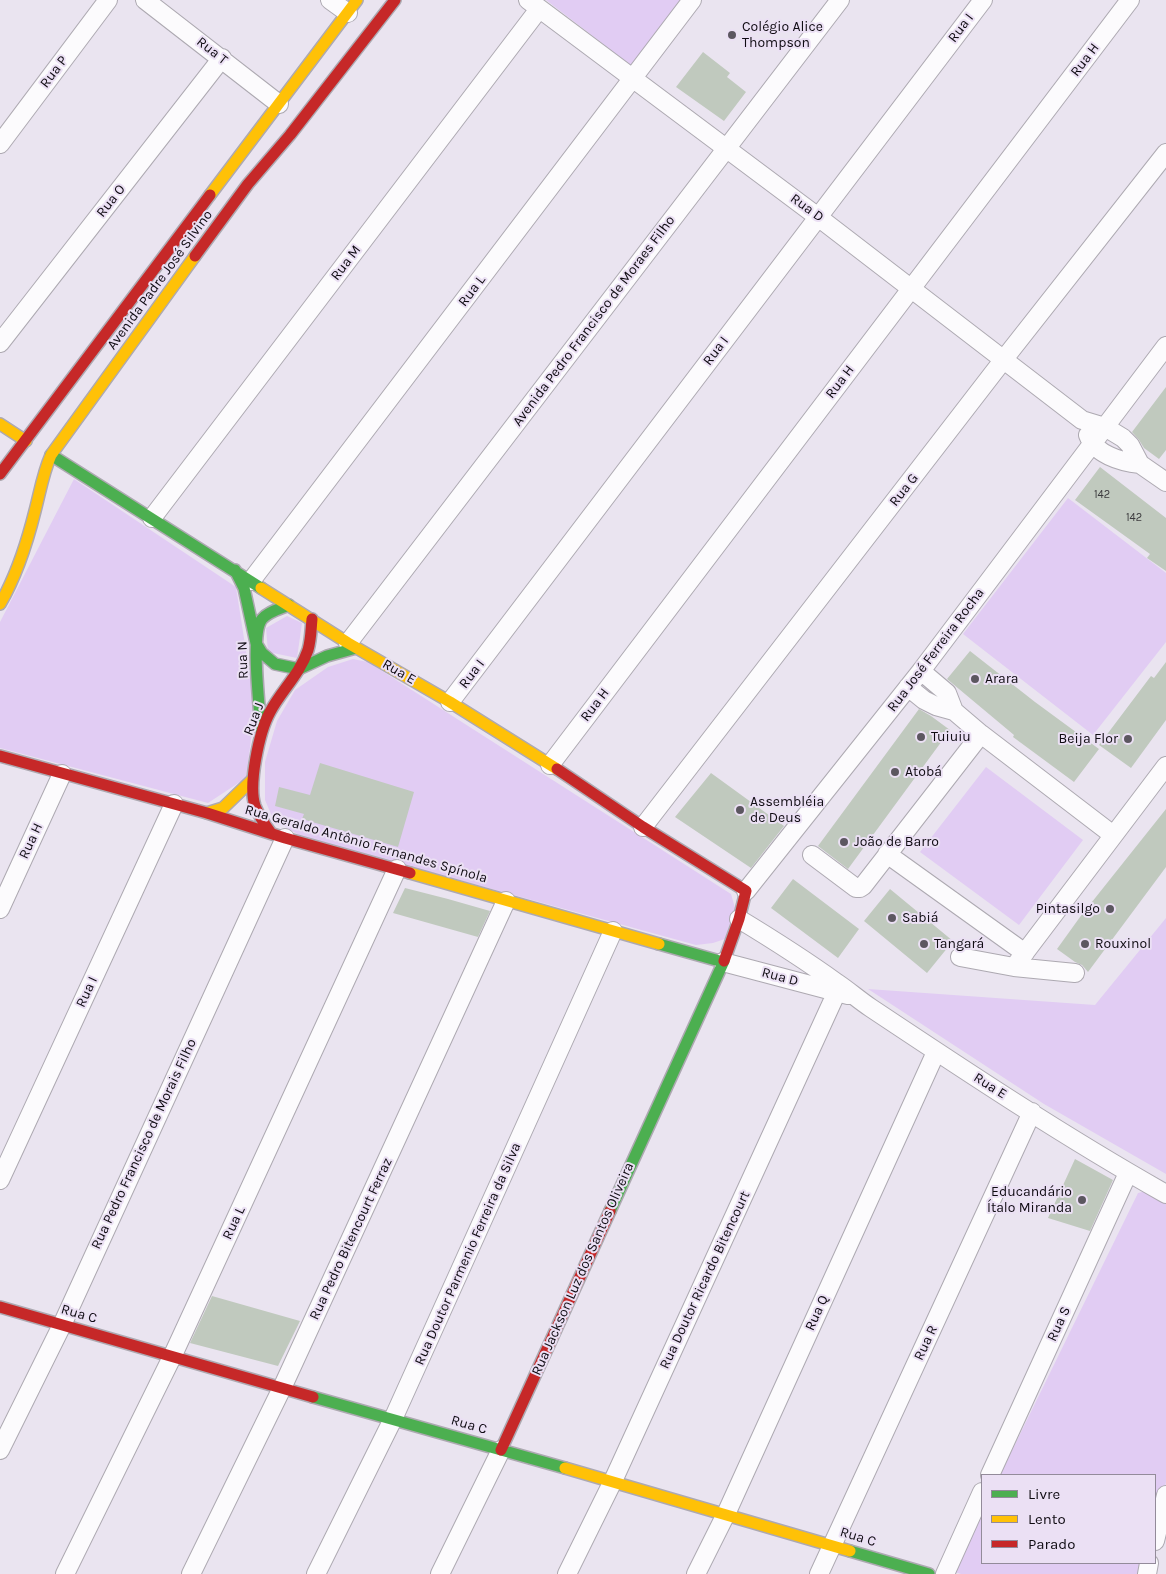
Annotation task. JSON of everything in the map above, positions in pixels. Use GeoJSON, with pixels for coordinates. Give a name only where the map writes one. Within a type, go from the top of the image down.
{"type":"FeatureCollection","features":[{"type":"Feature","properties":{"kind":"street","name":"Rua P"},"geometry":{"type":"LineString","coordinates":[[0,144],[108,0]]}},
{"type":"Feature","properties":{"kind":"street","name":"Rua T"},"geometry":{"type":"LineString","coordinates":[[145,0],[279,104]]}},
{"type":"Feature","properties":{"kind":"street"},"geometry":{"type":"LineString","coordinates":[[330,0],[352,6]]}},
{"type":"Feature","properties":{"kind":"street","name":"Avenida Padre José Silvino"},"geometry":{"type":"LineString","coordinates":[[0,604],[10,590],[18,567],[39,496],[43,472],[51,455],[248,184],[290,135],[394,0]]}},
{"type":"Feature","properties":{"kind":"street","name":"Rua L"},"geometry":{"type":"LineString","coordinates":[[251,581],[692,0]]}},
{"type":"Feature","properties":{"kind":"street","name":"Avenida Pedro Francisco de Moraes Filho"},"geometry":{"type":"LineString","coordinates":[[352,645],[725,148],[840,0]]}},
{"type":"Feature","properties":{"kind":"street","name":"Rua I"},"geometry":{"type":"LineString","coordinates":[[450,702],[983,0]]}},
{"type":"Feature","properties":{"kind":"street","name":"Rua H"},"geometry":{"type":"LineString","coordinates":[[550,765],[1130,0]]}},
{"type":"Feature","properties":{"kind":"street","name":"Rua D"},"geometry":{"type":"LineString","coordinates":[[534,4],[912,288],[1082,420],[1106,427],[1123,438],[1130,445],[1140,464]]}},
{"type":"Feature","properties":{"kind":"street","name":"Rua M"},"geometry":{"type":"LineString","coordinates":[[152,518],[534,4]]}},
{"type":"Feature","properties":{"kind":"street","name":"Avenida Padre José Silvino"},"geometry":{"type":"LineString","coordinates":[[0,474],[352,6]]}},
{"type":"Feature","properties":{"kind":"street","name":"Rua O"},"geometry":{"type":"LineString","coordinates":[[0,343],[222,58]]}},
{"type":"Feature","properties":{"kind":"street","name":"Rua G"},"geometry":{"type":"LineString","coordinates":[[643,827],[1166,153]]}},
{"type":"Feature","properties":{"kind":"street","name":"Rua José Ferreira Rocha"},"geometry":{"type":"LineString","coordinates":[[723,962],[739,918],[746,891],[921,672],[1166,346]]}},
{"type":"Feature","properties":{"kind":"street","name":"Rua D"},"geometry":{"type":"LineString","coordinates":[[1082,420],[1092,444]]}},
{"type":"Feature","properties":{"kind":"street"},"geometry":{"type":"LineString","coordinates":[[0,424],[26,441]]}},
{"type":"Feature","properties":{"kind":"street"},"geometry":{"type":"LineString","coordinates":[[1092,444],[1118,460],[1140,464],[1166,482]]}},
{"type":"Feature","properties":{"kind":"street","name":"Rua E"},"geometry":{"type":"LineString","coordinates":[[51,455],[352,645],[450,702],[746,891]]}},
{"type":"Feature","properties":{"kind":"street"},"geometry":{"type":"LineString","coordinates":[[0,579],[18,567]]}},
{"type":"Feature","properties":{"kind":"street"},"geometry":{"type":"LineString","coordinates":[[235,570],[244,588],[256,643],[262,653],[275,664],[299,669],[352,645]]}},
{"type":"Feature","properties":{"kind":"street","name":"Rua N"},"geometry":{"type":"LineString","coordinates":[[261,732],[256,643],[258,627],[261,621],[274,610],[289,605]]}},
{"type":"Feature","properties":{"kind":"street","name":"Rua J"},"geometry":{"type":"LineString","coordinates":[[278,835],[260,819],[254,805],[252,780],[261,732],[282,692],[299,669],[308,649],[312,619]]}},
{"type":"Feature","properties":{"kind":"street"},"geometry":{"type":"LineString","coordinates":[[921,672],[947,692],[954,710]]}},
{"type":"Feature","properties":{"kind":"street"},"geometry":{"type":"LineString","coordinates":[[908,687],[924,700],[954,710],[981,734],[1113,836]]}},
{"type":"Feature","properties":{"kind":"street"},"geometry":{"type":"LineString","coordinates":[[812,855],[856,888],[860,888],[981,734]]}},
{"type":"Feature","properties":{"kind":"street","name":"Rua Geraldo Antônio Fernandes Spínola"},"geometry":{"type":"LineString","coordinates":[[0,756],[207,813],[506,901],[723,962]]}},
{"type":"Feature","properties":{"kind":"street"},"geometry":{"type":"LineString","coordinates":[[1014,968],[1166,766]]}},
{"type":"Feature","properties":{"kind":"street","name":"Rua H"},"geometry":{"type":"LineString","coordinates":[[0,909],[62,774]]}},
{"type":"Feature","properties":{"kind":"street"},"geometry":{"type":"LineString","coordinates":[[207,813],[223,808],[252,780]]}},
{"type":"Feature","properties":{"kind":"street","name":"Rua I"},"geometry":{"type":"LineString","coordinates":[[0,1180],[174,804]]}},
{"type":"Feature","properties":{"kind":"street","name":"Rua Pedro Francisco de Morais Filho"},"geometry":{"type":"LineString","coordinates":[[0,1450],[62,1325],[278,835]]}},
{"type":"Feature","properties":{"kind":"street"},"geometry":{"type":"LineString","coordinates":[[887,854],[1025,953]]}},
{"type":"Feature","properties":{"kind":"street","name":"Rua L"},"geometry":{"type":"LineString","coordinates":[[65,1574],[172,1357],[397,868]]}},
{"type":"Feature","properties":{"kind":"street","name":"Rua Pedro Bitencourt Ferraz"},"geometry":{"type":"LineString","coordinates":[[191,1574],[282,1388],[506,901]]}},
{"type":"Feature","properties":{"kind":"street","name":"Rua E"},"geometry":{"type":"LineString","coordinates":[[739,918],[788,949],[844,991],[936,1052],[1128,1172]]}},
{"type":"Feature","properties":{"kind":"street","name":"Rua Doutor Parmenio Ferreira da Silva"},"geometry":{"type":"LineString","coordinates":[[316,1574],[393,1419],[613,931]]}},
{"type":"Feature","properties":{"kind":"street"},"geometry":{"type":"LineString","coordinates":[[960,957],[1014,968],[1074,973]]}},
{"type":"Feature","properties":{"kind":"street","name":"Rua D"},"geometry":{"type":"LineString","coordinates":[[723,962],[844,991]]}},
{"type":"Feature","properties":{"kind":"street","name":"Rua Jackson Luz dos Santos Oliveira"},"geometry":{"type":"LineString","coordinates":[[440,1574],[501,1450],[723,962]]}},
{"type":"Feature","properties":{"kind":"street","name":"Rua Doutor Ricardo Bitencourt"},"geometry":{"type":"LineString","coordinates":[[566,1574],[612,1482],[844,991]]}},
{"type":"Feature","properties":{"kind":"street","name":"Rua Q"},"geometry":{"type":"LineString","coordinates":[[696,1574],[726,1514],[936,1052]]}},
{"type":"Feature","properties":{"kind":"street","name":"Rua R"},"geometry":{"type":"LineString","coordinates":[[819,1574],[1032,1112]]}},
{"type":"Feature","properties":{"kind":"street"},"geometry":{"type":"LineString","coordinates":[[1128,1172],[1166,1194]]}},
{"type":"Feature","properties":{"kind":"street","name":"Rua S"},"geometry":{"type":"LineString","coordinates":[[990,1474],[1128,1172]]}},
{"type":"Feature","properties":{"kind":"street","name":"Rua C"},"geometry":{"type":"LineString","coordinates":[[0,1307],[726,1514],[928,1574]]}},
{"type":"Feature","properties":{"kind":"street"},"geometry":{"type":"LineString","coordinates":[[945,1574],[981,1494]]}},
{"type":"Feature","properties":{"kind":"street"},"geometry":{"type":"LineString","coordinates":[[1156,1537],[1166,1495]]}},
{"type":"Feature","properties":{"kind":"shaded area"},"geometry":{"type":"Polygon","coordinates":[[[546,0],[685,0],[633,67],[546,0]]]}},
{"type":"Feature","properties":{"kind":"shaded area"},"geometry":{"type":"Polygon","coordinates":[[[74,479],[236,587],[255,709],[246,778],[208,803],[0,748],[0,622],[74,479]]]}},
{"type":"Feature","properties":{"kind":"shaded area"},"geometry":{"type":"Polygon","coordinates":[[[1068,498],[1166,573],[1166,642],[1093,735],[963,634],[1068,498]]]}},
{"type":"Feature","properties":{"kind":"shaded area"},"geometry":{"type":"Polygon","coordinates":[[[287,616],[302,623],[297,658],[268,652],[266,628],[287,616]]]}},
{"type":"Feature","properties":{"kind":"shaded area"},"geometry":{"type":"Polygon","coordinates":[[[353,659],[368,662],[731,894],[735,908],[725,939],[696,945],[302,837],[273,819],[265,800],[265,762],[277,721],[295,690],[328,667],[353,659]]]}},
{"type":"Feature","properties":{"kind":"shaded area"},"geometry":{"type":"Polygon","coordinates":[[[986,767],[1083,840],[1019,925],[920,852],[986,767]]]}},
{"type":"Feature","properties":{"kind":"shaded area"},"geometry":{"type":"Polygon","coordinates":[[[1166,918],[1166,1174],[1044,1104],[868,989],[1095,1005],[1166,918]]]}},
{"type":"Feature","properties":{"kind":"shaded area"},"geometry":{"type":"Polygon","coordinates":[[[1146,1191],[1166,1201],[1166,1482],[1156,1525],[1156,1474],[1000,1474],[1138,1193],[1146,1191]]]}},
{"type":"Feature","properties":{"kind":"shaded area"},"geometry":{"type":"Polygon","coordinates":[[[981,1516],[981,1564],[1147,1564],[1144,1574],[961,1574],[955,1572],[981,1516]]]}},
{"type":"Feature","properties":{"kind":"building"},"geometry":{"type":"Polygon","coordinates":[[[703,52],[730,73],[727,77],[746,92],[724,121],[676,87],[703,52]]]}},
{"type":"Feature","properties":{"kind":"building"},"geometry":{"type":"Polygon","coordinates":[[[1166,387],[1166,450],[1159,459],[1144,448],[1132,432],[1166,387]]]}},
{"type":"Feature","properties":{"kind":"building"},"geometry":{"type":"Polygon","coordinates":[[[1100,467],[1166,518],[1166,571],[1147,558],[1150,554],[1075,500],[1100,467]]]}},
{"type":"Feature","properties":{"kind":"building"},"geometry":{"type":"Polygon","coordinates":[[[970,651],[1099,749],[1074,782],[1013,737],[1014,735],[947,679],[970,651]]]}},
{"type":"Feature","properties":{"kind":"building"},"geometry":{"type":"Polygon","coordinates":[[[1166,662],[1166,720],[1131,768],[1099,745],[1151,676],[1154,678],[1166,662]]]}},
{"type":"Feature","properties":{"kind":"building"},"geometry":{"type":"Polygon","coordinates":[[[919,709],[950,730],[848,869],[818,846],[919,709]]]}},
{"type":"Feature","properties":{"kind":"building"},"geometry":{"type":"Polygon","coordinates":[[[320,763],[414,792],[398,847],[302,819],[304,814],[275,806],[279,787],[310,795],[320,763]]]}},
{"type":"Feature","properties":{"kind":"building"},"geometry":{"type":"Polygon","coordinates":[[[711,773],[784,826],[751,868],[675,817],[711,773]]]}},
{"type":"Feature","properties":{"kind":"building"},"geometry":{"type":"Polygon","coordinates":[[[1166,809],[1166,867],[1088,972],[1082,965],[1057,949],[1080,917],[1166,809]]]}},
{"type":"Feature","properties":{"kind":"building"},"geometry":{"type":"Polygon","coordinates":[[[793,879],[859,929],[838,958],[771,908],[793,879]]]}},
{"type":"Feature","properties":{"kind":"building"},"geometry":{"type":"Polygon","coordinates":[[[405,888],[490,911],[478,937],[393,913],[405,888]]]}},
{"type":"Feature","properties":{"kind":"building"},"geometry":{"type":"Polygon","coordinates":[[[890,889],[953,941],[927,973],[864,921],[890,889]]]}},
{"type":"Feature","properties":{"kind":"building","name":"Educandário Ítalo Miranda"},"geometry":{"type":"Polygon","coordinates":[[[1075,1159],[1113,1180],[1090,1231],[1048,1218],[1075,1159]]]}},
{"type":"Feature","properties":{"kind":"building"},"geometry":{"type":"Polygon","coordinates":[[[212,1296],[300,1321],[278,1366],[190,1343],[212,1296]]]}},
{"type":"Feature","properties":{"kind":"traffic: fast"},"geometry":{"type":"LineString","coordinates":[[51,455],[261,588]]}},
{"type":"Feature","properties":{"kind":"traffic: fast"},"geometry":{"type":"LineString","coordinates":[[235,570],[244,588],[256,643],[262,653],[275,664],[299,669],[327,656],[356,648]]}},
{"type":"Feature","properties":{"kind":"traffic: fast"},"geometry":{"type":"LineString","coordinates":[[261,730],[256,655],[258,627],[262,619],[268,614],[289,605]]}},
{"type":"Feature","properties":{"kind":"traffic: fast"},"geometry":{"type":"LineString","coordinates":[[659,944],[723,962]]}},
{"type":"Feature","properties":{"kind":"traffic: fast"},"geometry":{"type":"LineString","coordinates":[[610,1211],[724,961]]}},
{"type":"Feature","properties":{"kind":"traffic: fast"},"geometry":{"type":"LineString","coordinates":[[313,1397],[565,1468]]}},
{"type":"Feature","properties":{"kind":"traffic: fast"},"geometry":{"type":"LineString","coordinates":[[850,1551],[929,1574]]}},
{"type":"Feature","properties":{"kind":"traffic: slow"},"geometry":{"type":"LineString","coordinates":[[210,195],[357,0]]}},
{"type":"Feature","properties":{"kind":"traffic: slow"},"geometry":{"type":"LineString","coordinates":[[0,604],[12,582],[21,559],[51,455],[195,256]]}},
{"type":"Feature","properties":{"kind":"traffic: slow"},"geometry":{"type":"LineString","coordinates":[[0,424],[26,441]]}},
{"type":"Feature","properties":{"kind":"traffic: slow"},"geometry":{"type":"LineString","coordinates":[[261,588],[348,643],[450,702],[557,769]]}},
{"type":"Feature","properties":{"kind":"traffic: slow"},"geometry":{"type":"LineString","coordinates":[[207,813],[223,808],[252,780]]}},
{"type":"Feature","properties":{"kind":"traffic: slow"},"geometry":{"type":"LineString","coordinates":[[410,873],[659,944]]}},
{"type":"Feature","properties":{"kind":"traffic: slow"},"geometry":{"type":"LineString","coordinates":[[565,1468],[850,1551]]}},
{"type":"Feature","properties":{"kind":"traffic: jam"},"geometry":{"type":"LineString","coordinates":[[195,256],[248,184],[290,135],[395,0]]}},
{"type":"Feature","properties":{"kind":"traffic: jam"},"geometry":{"type":"LineString","coordinates":[[0,474],[210,195]]}},
{"type":"Feature","properties":{"kind":"traffic: jam"},"geometry":{"type":"LineString","coordinates":[[271,833],[262,820],[253,797],[256,759],[262,732],[270,712],[305,659],[310,642],[312,619]]}},
{"type":"Feature","properties":{"kind":"traffic: jam"},"geometry":{"type":"LineString","coordinates":[[0,756],[207,813],[285,838],[410,873]]}},
{"type":"Feature","properties":{"kind":"traffic: jam"},"geometry":{"type":"LineString","coordinates":[[557,769],[643,827],[746,891],[739,919],[724,961]]}},
{"type":"Feature","properties":{"kind":"traffic: jam"},"geometry":{"type":"LineString","coordinates":[[501,1450],[610,1211]]}},
{"type":"Feature","properties":{"kind":"traffic: jam"},"geometry":{"type":"LineString","coordinates":[[0,1307],[313,1397]]}},
{"type":"Feature","properties":{"kind":"place","name":"Colégio Alice Thompson"},"geometry":{"type":"Point","coordinates":[732,35]}},
{"type":"Feature","properties":{"kind":"place","name":"Arara"},"geometry":{"type":"Point","coordinates":[975,679]}},
{"type":"Feature","properties":{"kind":"place","name":"Tuiuiu"},"geometry":{"type":"Point","coordinates":[921,737]}},
{"type":"Feature","properties":{"kind":"place","name":"Beija Flor"},"geometry":{"type":"Point","coordinates":[1128,739]}},
{"type":"Feature","properties":{"kind":"place","name":"Atobá"},"geometry":{"type":"Point","coordinates":[895,772]}},
{"type":"Feature","properties":{"kind":"place","name":"Assembléia de Deus"},"geometry":{"type":"Point","coordinates":[740,810]}},
{"type":"Feature","properties":{"kind":"place","name":"João de Barro"},"geometry":{"type":"Point","coordinates":[844,842]}},
{"type":"Feature","properties":{"kind":"place","name":"Pintasilgo"},"geometry":{"type":"Point","coordinates":[1110,909]}},
{"type":"Feature","properties":{"kind":"place","name":"Sabiá"},"geometry":{"type":"Point","coordinates":[892,918]}},
{"type":"Feature","properties":{"kind":"place","name":"Tangará"},"geometry":{"type":"Point","coordinates":[924,944]}},
{"type":"Feature","properties":{"kind":"place","name":"Rouxinol"},"geometry":{"type":"Point","coordinates":[1085,944]}},
{"type":"Feature","properties":{"kind":"place","name":"Educandário Ítalo Miranda"},"geometry":{"type":"Point","coordinates":[1082,1200]}}]}
